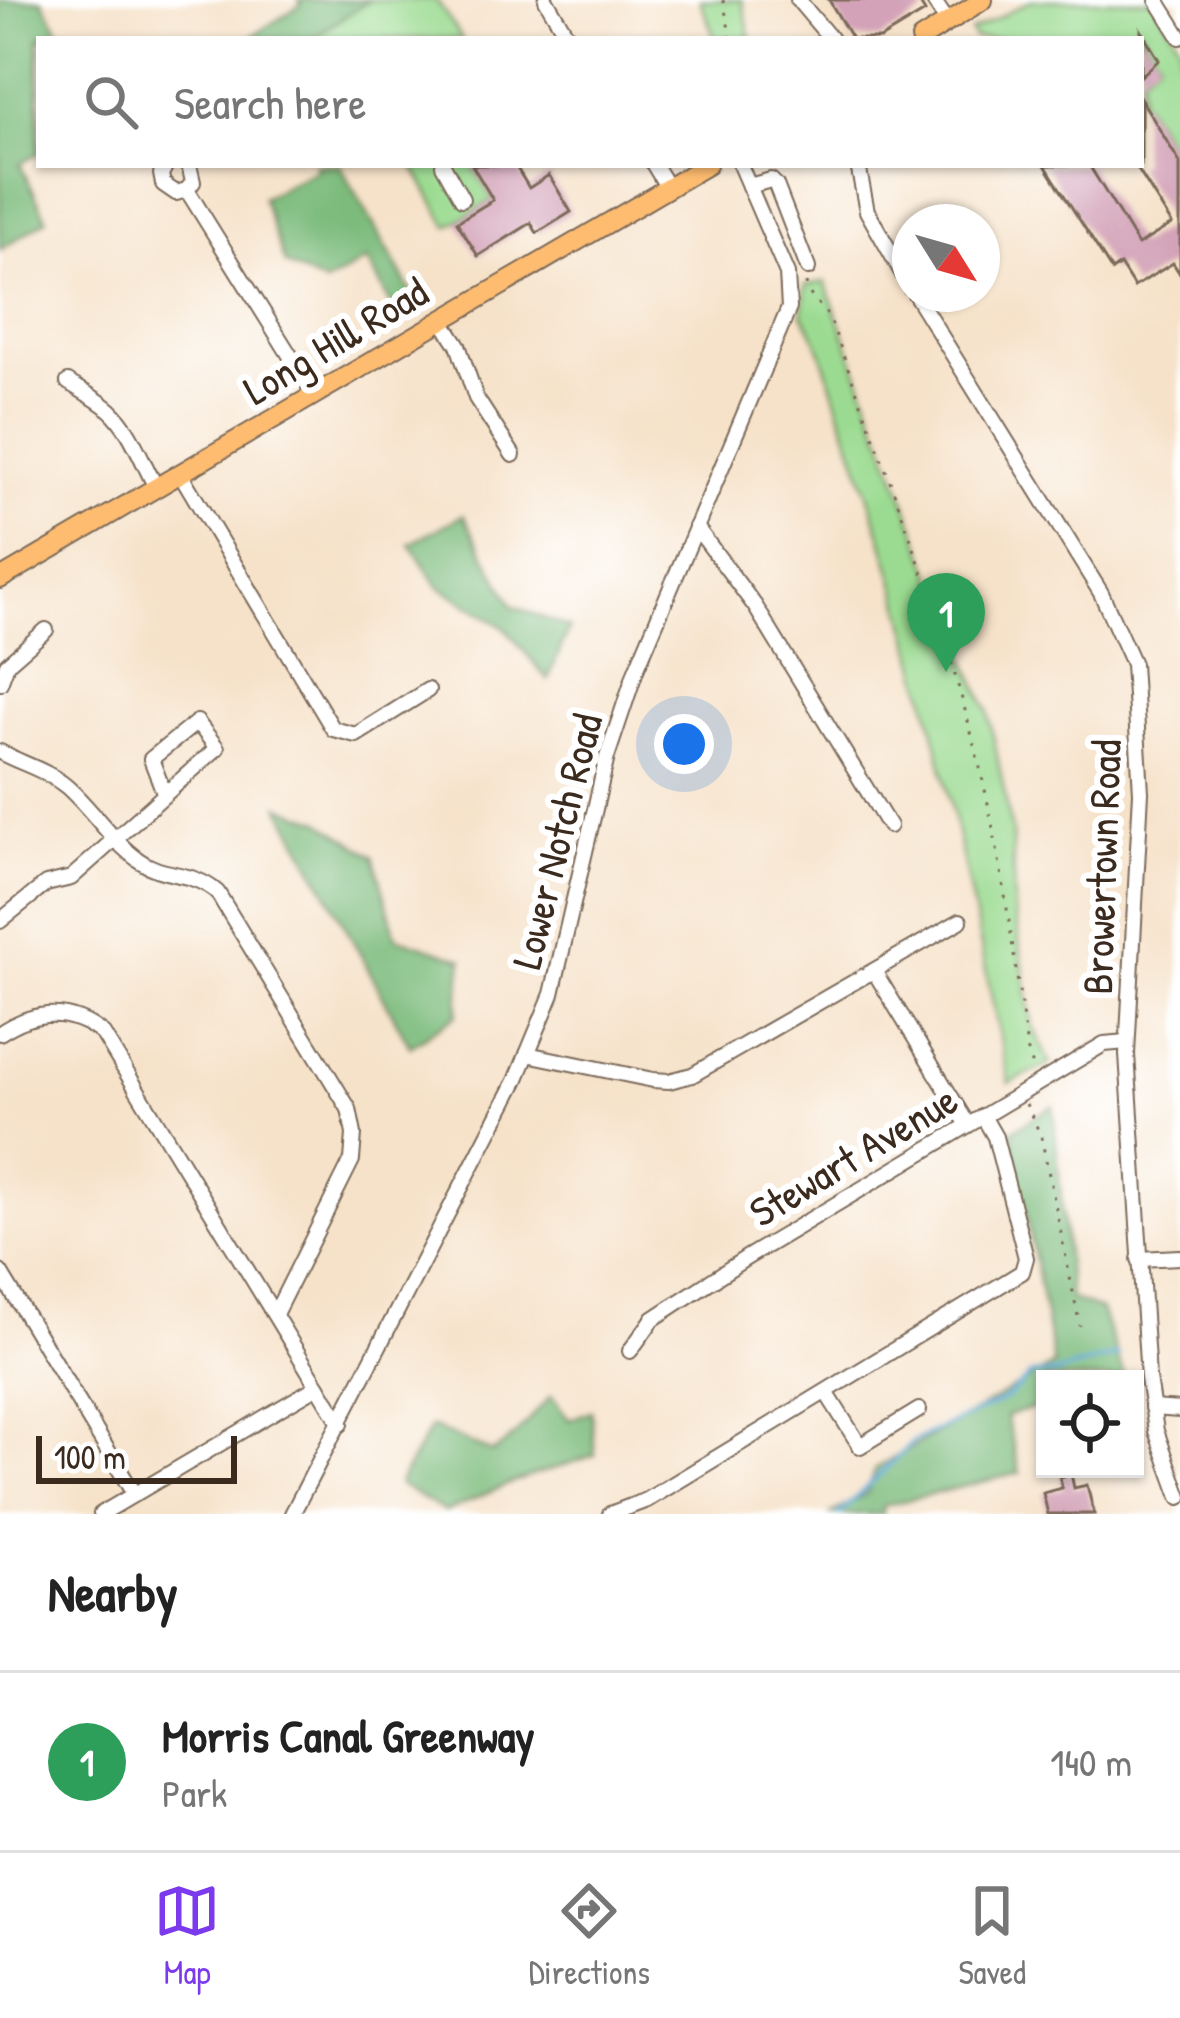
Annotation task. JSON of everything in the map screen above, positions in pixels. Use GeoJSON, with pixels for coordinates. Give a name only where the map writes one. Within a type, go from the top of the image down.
{"type":"FeatureCollection","features":[{"type":"Feature","properties":{"kind":"main road"},"geometry":{"type":"LineString","coordinates":[[925,36],[983,0]]}},
{"type":"Feature","properties":{"kind":"main road","name":"Long Hill Road"},"geometry":{"type":"LineString","coordinates":[[0,579],[702,168]]}},
{"type":"Feature","properties":{"kind":"street"},"geometry":{"type":"LineString","coordinates":[[546,0],[567,36]]}},
{"type":"Feature","properties":{"kind":"street"},"geometry":{"type":"LineString","coordinates":[[798,0],[828,36]]}},
{"type":"Feature","properties":{"kind":"street"},"geometry":{"type":"LineString","coordinates":[[933,0],[947,21]]}},
{"type":"Feature","properties":{"kind":"street"},"geometry":{"type":"LineString","coordinates":[[1157,0],[1180,38]]}},
{"type":"Feature","properties":{"kind":"street"},"geometry":{"type":"LineString","coordinates":[[165,168],[161,179],[176,193],[187,190],[194,176],[190,168]]}},
{"type":"Feature","properties":{"kind":"street"},"geometry":{"type":"LineString","coordinates":[[445,168],[462,199]]}},
{"type":"Feature","properties":{"kind":"street"},"geometry":{"type":"LineString","coordinates":[[656,168],[668,188]]}},
{"type":"Feature","properties":{"kind":"street","name":"Lower Notch Road"},"geometry":{"type":"LineString","coordinates":[[292,1514],[527,1054],[555,982],[607,757],[655,621],[789,308],[787,274],[741,168]]}},
{"type":"Feature","properties":{"kind":"street","name":"Browertown Road"},"geometry":{"type":"LineString","coordinates":[[859,168],[867,211],[892,255]]}},
{"type":"Feature","properties":{"kind":"street"},"geometry":{"type":"LineString","coordinates":[[749,186],[771,179],[776,185],[807,274]]}},
{"type":"Feature","properties":{"kind":"street"},"geometry":{"type":"LineString","coordinates":[[187,190],[314,394]]}},
{"type":"Feature","properties":{"kind":"street","name":"Browertown Road"},"geometry":{"type":"LineString","coordinates":[[926,312],[1101,593],[1133,664],[1141,792],[1127,1042],[1152,1408],[1178,1492]]}},
{"type":"Feature","properties":{"kind":"street"},"geometry":{"type":"LineString","coordinates":[[441,319],[458,345],[476,398],[513,455]]}},
{"type":"Feature","properties":{"kind":"street"},"geometry":{"type":"LineString","coordinates":[[68,382],[110,410],[129,433],[156,487]]}},
{"type":"Feature","properties":{"kind":"street"},"geometry":{"type":"LineString","coordinates":[[180,473],[333,729],[356,735],[428,690]]}},
{"type":"Feature","properties":{"kind":"street"},"geometry":{"type":"LineString","coordinates":[[696,527],[755,606],[889,826]]}},
{"type":"Feature","properties":{"kind":"street"},"geometry":{"type":"LineString","coordinates":[[0,683],[7,664],[46,630]]}},
{"type":"Feature","properties":{"kind":"street"},"geometry":{"type":"LineString","coordinates":[[0,921],[46,884],[71,878],[121,845],[165,795],[217,748],[197,722],[151,759],[165,795]]}},
{"type":"Feature","properties":{"kind":"street"},"geometry":{"type":"LineString","coordinates":[[0,752],[66,786],[145,865],[196,877],[217,892],[349,1108],[352,1160],[274,1314]]}},
{"type":"Feature","properties":{"kind":"street"},"geometry":{"type":"LineString","coordinates":[[527,1054],[652,1080],[680,1079],[960,921]]}},
{"type":"Feature","properties":{"kind":"street"},"geometry":{"type":"LineString","coordinates":[[874,971],[968,1125]]}},
{"type":"Feature","properties":{"kind":"street"},"geometry":{"type":"LineString","coordinates":[[0,1033],[30,1018],[55,1013],[79,1019],[103,1034],[341,1424]]}},
{"type":"Feature","properties":{"kind":"street","name":"Stewart Avenue"},"geometry":{"type":"LineString","coordinates":[[629,1352],[652,1319],[746,1258],[1104,1044],[1127,1042]]}},
{"type":"Feature","properties":{"kind":"street"},"geometry":{"type":"LineString","coordinates":[[610,1514],[646,1500],[1022,1272],[1026,1258],[1021,1238],[995,1136],[983,1116]]}},
{"type":"Feature","properties":{"kind":"street"},"geometry":{"type":"LineString","coordinates":[[1139,1259],[1180,1257]]}},
{"type":"Feature","properties":{"kind":"street"},"geometry":{"type":"LineString","coordinates":[[0,1272],[134,1494]]}},
{"type":"Feature","properties":{"kind":"street"},"geometry":{"type":"LineString","coordinates":[[101,1514],[317,1386]]}},
{"type":"Feature","properties":{"kind":"street"},"geometry":{"type":"LineString","coordinates":[[826,1392],[860,1446],[919,1410]]}},
{"type":"Feature","properties":{"kind":"street"},"geometry":{"type":"LineString","coordinates":[[1152,1408],[1180,1410]]}},
{"type":"Feature","properties":{"kind":"street"},"geometry":{"type":"LineString","coordinates":[[1178,1492],[1180,1459]]}},
{"type":"Feature","properties":{"kind":"path"},"geometry":{"type":"LineString","coordinates":[[723,0],[729,36]]}},
{"type":"Feature","properties":{"kind":"path"},"geometry":{"type":"LineString","coordinates":[[807,274],[808,292],[829,317],[843,356],[925,585],[966,718],[1006,898],[1027,1049],[1038,1077],[1025,1102],[1041,1136],[1080,1326]]}},
{"type":"Feature","properties":{"kind":"green space"},"geometry":{"type":"Polygon","coordinates":[[[0,0],[42,0],[62,36],[36,36],[36,155],[20,164],[47,219],[0,250],[0,0]]]}},
{"type":"Feature","properties":{"kind":"green space"},"geometry":{"type":"Polygon","coordinates":[[[299,0],[369,0],[315,36],[252,36],[301,5],[299,0]]]}},
{"type":"Feature","properties":{"kind":"green space"},"geometry":{"type":"Polygon","coordinates":[[[369,0],[436,0],[460,36],[315,36],[369,0]]]}},
{"type":"Feature","properties":{"kind":"green space"},"geometry":{"type":"Polygon","coordinates":[[[700,0],[742,0],[750,36],[714,36],[700,0]]]}},
{"type":"Feature","properties":{"kind":"green space"},"geometry":{"type":"Polygon","coordinates":[[[1032,0],[1152,0],[1180,44],[1180,163],[1144,104],[1144,73],[1159,60],[1144,36],[973,36],[971,32],[1032,0]]]}},
{"type":"Feature","properties":{"kind":"green space"},"geometry":{"type":"Polygon","coordinates":[[[342,168],[418,304],[396,314],[367,260],[325,284],[285,264],[262,198],[317,169],[342,168]]]}},
{"type":"Feature","properties":{"kind":"green space"},"geometry":{"type":"Polygon","coordinates":[[[415,168],[474,168],[493,200],[448,227],[415,168]]]}},
{"type":"Feature","properties":{"kind":"green space"},"geometry":{"type":"Polygon","coordinates":[[[825,282],[954,634],[988,710],[1012,832],[1014,909],[1033,1027],[1050,1064],[1009,1083],[957,834],[896,587],[826,368],[802,315],[806,285],[825,282]]]}},
{"type":"Feature","properties":{"kind":"green space"},"geometry":{"type":"Polygon","coordinates":[[[463,515],[513,606],[569,628],[548,680],[505,628],[438,586],[410,544],[463,515]]]}},
{"type":"Feature","properties":{"kind":"green space"},"geometry":{"type":"Polygon","coordinates":[[[280,806],[321,821],[374,856],[396,937],[463,959],[457,1015],[410,1046],[280,806]]]}},
{"type":"Feature","properties":{"kind":"green space"},"geometry":{"type":"Polygon","coordinates":[[[1053,1106],[1070,1299],[1101,1310],[1122,1370],[1045,1370],[1054,1365],[1011,1131],[1053,1106]]]}},
{"type":"Feature","properties":{"kind":"green space"},"geometry":{"type":"Polygon","coordinates":[[[1036,1375],[1036,1408],[1006,1416],[1020,1473],[882,1506],[883,1514],[832,1514],[867,1493],[875,1469],[1036,1375]]]}},
{"type":"Feature","properties":{"kind":"green space"},"geometry":{"type":"Polygon","coordinates":[[[551,1396],[569,1420],[591,1411],[595,1455],[516,1481],[445,1512],[398,1484],[431,1427],[493,1453],[551,1396]]]}},
{"type":"Feature","properties":{"kind":"building"},"geometry":{"type":"Polygon","coordinates":[[[829,0],[918,0],[925,12],[885,36],[850,36],[829,0]]]}},
{"type":"Feature","properties":{"kind":"building"},"geometry":{"type":"Polygon","coordinates":[[[1141,30],[1159,60],[1144,73],[1144,36],[1141,30]]]}},
{"type":"Feature","properties":{"kind":"building"},"geometry":{"type":"Polygon","coordinates":[[[1144,104],[1180,163],[1180,274],[1173,263],[1134,287],[1120,265],[1112,271],[1047,168],[1091,168],[1138,245],[1172,224],[1137,168],[1144,168],[1144,104]]]}},
{"type":"Feature","properties":{"kind":"building"},"geometry":{"type":"Polygon","coordinates":[[[474,168],[517,168],[529,188],[549,175],[571,212],[537,233],[531,223],[478,256],[457,222],[493,200],[474,168]]]}},
{"type":"Feature","properties":{"kind":"building"},"geometry":{"type":"Polygon","coordinates":[[[1060,1478],[1072,1478],[1074,1488],[1087,1485],[1094,1514],[1048,1514],[1043,1493],[1062,1488],[1060,1478]]]}},
{"type":"Feature","properties":{"kind":"waterway"},"geometry":{"type":"LineString","coordinates":[[839,1514],[914,1441],[1005,1399],[1031,1375],[1057,1373],[1118,1355]]}},
{"type":"Feature","properties":{"kind":"place","name":"Morris Canal Greenway"},"geometry":{"type":"Point","coordinates":[946,672]}}]}
